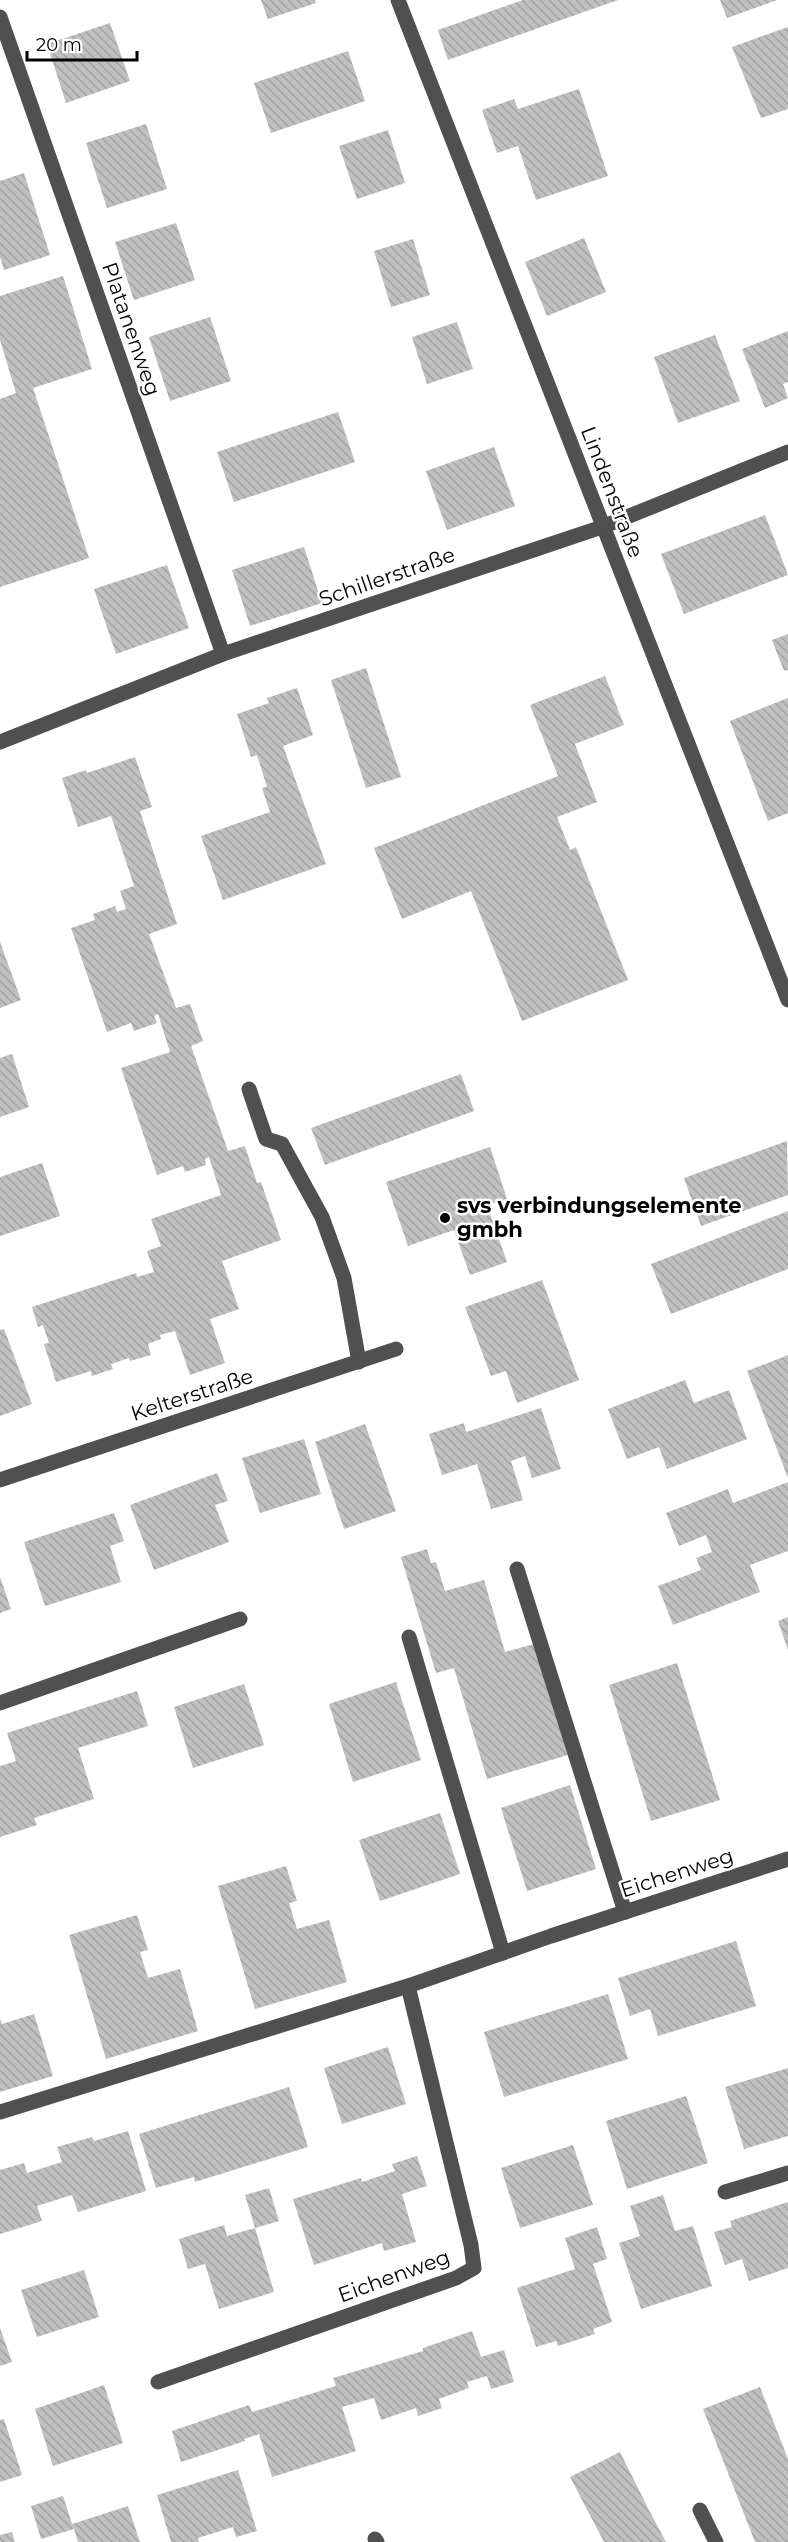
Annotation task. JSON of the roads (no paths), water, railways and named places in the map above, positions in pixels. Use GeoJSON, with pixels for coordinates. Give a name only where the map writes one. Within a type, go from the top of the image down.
{"type":"FeatureCollection","features":[{"type":"Feature","properties":{"kind":"street","name":"Lindenstraße"},"geometry":{"type":"LineString","coordinates":[[398,0],[788,1000]]}},
{"type":"Feature","properties":{"kind":"street","name":"Platanenweg"},"geometry":{"type":"LineString","coordinates":[[0,17],[223,654]]}},
{"type":"Feature","properties":{"kind":"street","name":"Schillerstraße"},"geometry":{"type":"LineString","coordinates":[[0,742],[223,654],[602,527],[788,452]]}},
{"type":"Feature","properties":{"kind":"street"},"geometry":{"type":"LineString","coordinates":[[249,1089],[266,1139],[282,1144],[322,1217],[344,1278],[359,1362]]}},
{"type":"Feature","properties":{"kind":"street","name":"Kelterstraße"},"geometry":{"type":"LineString","coordinates":[[0,1480],[396,1349]]}},
{"type":"Feature","properties":{"kind":"street"},"geometry":{"type":"LineString","coordinates":[[517,1569],[625,1912]]}},
{"type":"Feature","properties":{"kind":"street"},"geometry":{"type":"LineString","coordinates":[[0,1703],[240,1619]]}},
{"type":"Feature","properties":{"kind":"street"},"geometry":{"type":"LineString","coordinates":[[409,1637],[503,1953]]}},
{"type":"Feature","properties":{"kind":"street","name":"Eichenweg"},"geometry":{"type":"LineString","coordinates":[[0,2112],[408,1986],[788,1859]]}},
{"type":"Feature","properties":{"kind":"street","name":"Eichenweg"},"geometry":{"type":"LineString","coordinates":[[158,2382],[456,2278],[474,2268],[471,2245],[408,1986]]}},
{"type":"Feature","properties":{"kind":"street"},"geometry":{"type":"LineString","coordinates":[[725,2192],[788,2173]]}},
{"type":"Feature","properties":{"kind":"street"},"geometry":{"type":"LineString","coordinates":[[700,2510],[716,2542]]}},
{"type":"Feature","properties":{"kind":"place","name":"svs verbindungselemente gmbh"},"geometry":{"type":"Point","coordinates":[445,1218]}}]}
